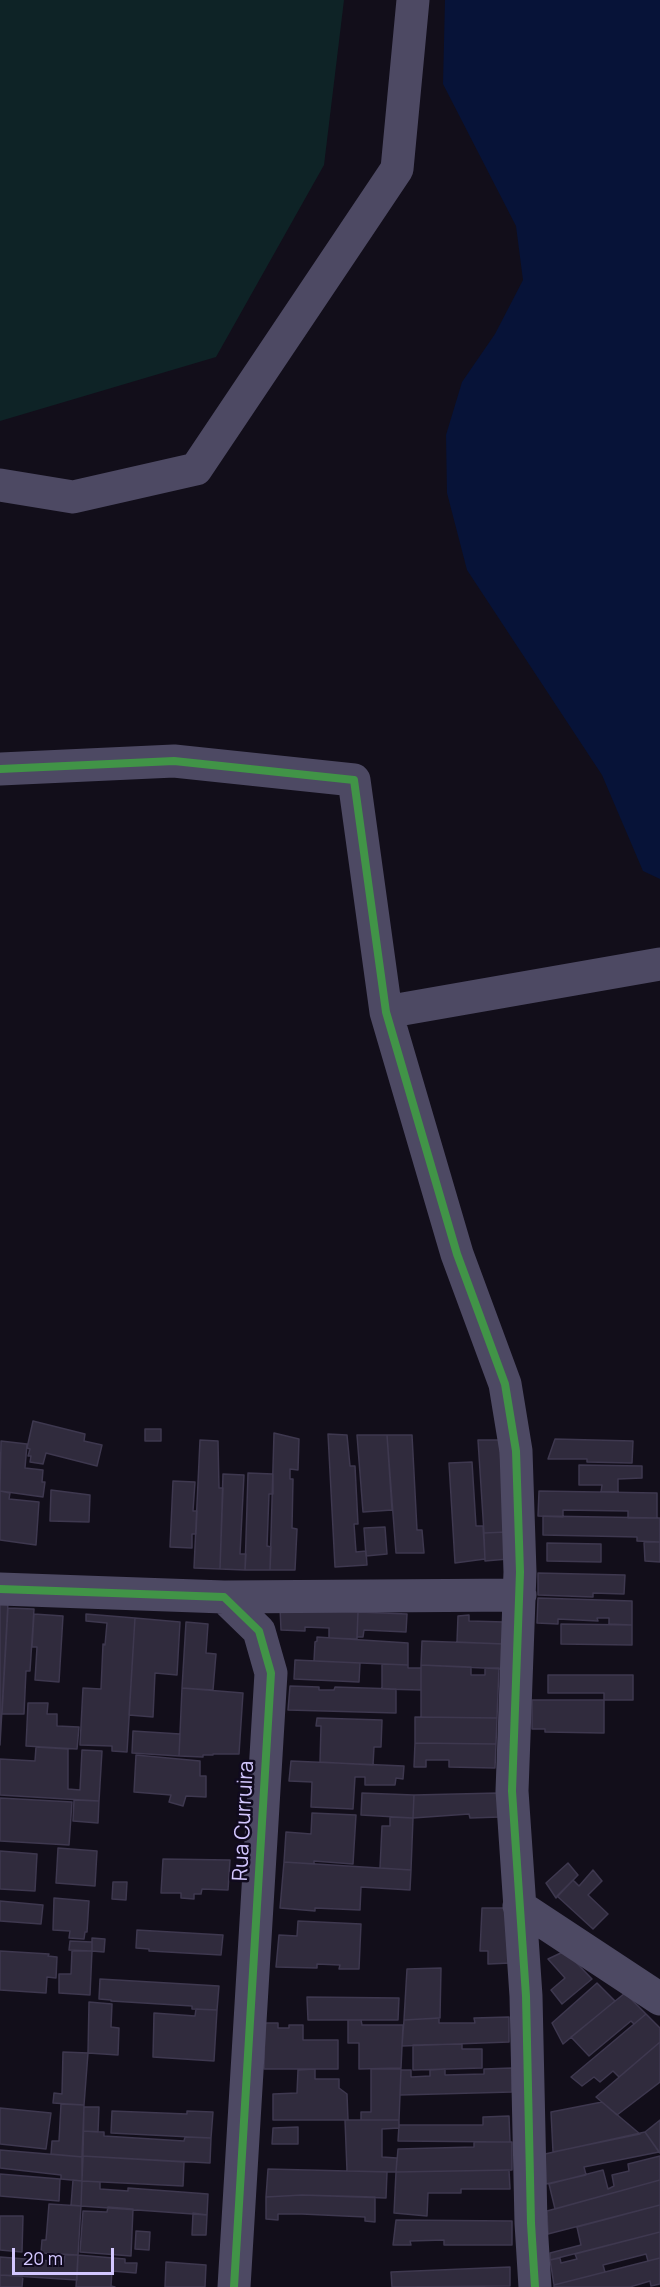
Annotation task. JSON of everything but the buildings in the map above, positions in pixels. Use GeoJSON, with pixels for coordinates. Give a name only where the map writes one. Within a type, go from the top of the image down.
{"type":"FeatureCollection","features":[{"type":"Feature","properties":{"kind":"street"},"geometry":{"type":"LineString","coordinates":[[0,485],[73,497],[196,469],[397,169],[413,0]]}},
{"type":"Feature","properties":{"kind":"street"},"geometry":{"type":"LineString","coordinates":[[0,769],[174,761],[354,780],[386,1012],[457,1254],[505,1384],[516,1451],[520,1595],[516,1731],[512,1761],[526,1996],[531,2223],[535,2287]]}},
{"type":"Feature","properties":{"kind":"street"},"geometry":{"type":"LineString","coordinates":[[386,1012],[660,963]]}},
{"type":"Feature","properties":{"kind":"street"},"geometry":{"type":"LineString","coordinates":[[0,1589],[224,1597],[520,1595]]}},
{"type":"Feature","properties":{"kind":"street","name":"Rua Curruira"},"geometry":{"type":"LineString","coordinates":[[224,1597],[259,1631],[271,1674],[234,2287]]}},
{"type":"Feature","properties":{"kind":"street"},"geometry":{"type":"LineString","coordinates":[[519,1906],[660,1999]]}},
{"type":"Feature","properties":{"kind":"green space"},"geometry":{"type":"Polygon","coordinates":[[[0,0],[344,0],[324,165],[216,357],[0,421],[0,0]]]}},
{"type":"Feature","properties":{"kind":"water"},"geometry":{"type":"Polygon","coordinates":[[[445,0],[660,0],[660,879],[643,871],[602,775],[467,570],[447,493],[446,435],[462,382],[495,334],[523,280],[516,226],[443,84],[445,0]]]}},
{"type":"Feature","properties":{"kind":"cycle path"},"geometry":{"type":"LineString","coordinates":[[0,769],[174,761],[354,780],[386,1012],[457,1254],[505,1384],[516,1451],[520,1572],[512,1791],[526,1996],[531,2223],[535,2287]]}},
{"type":"Feature","properties":{"kind":"cycle path"},"geometry":{"type":"LineString","coordinates":[[0,1589],[224,1597],[259,1631],[271,1673],[234,2287]]}}]}
